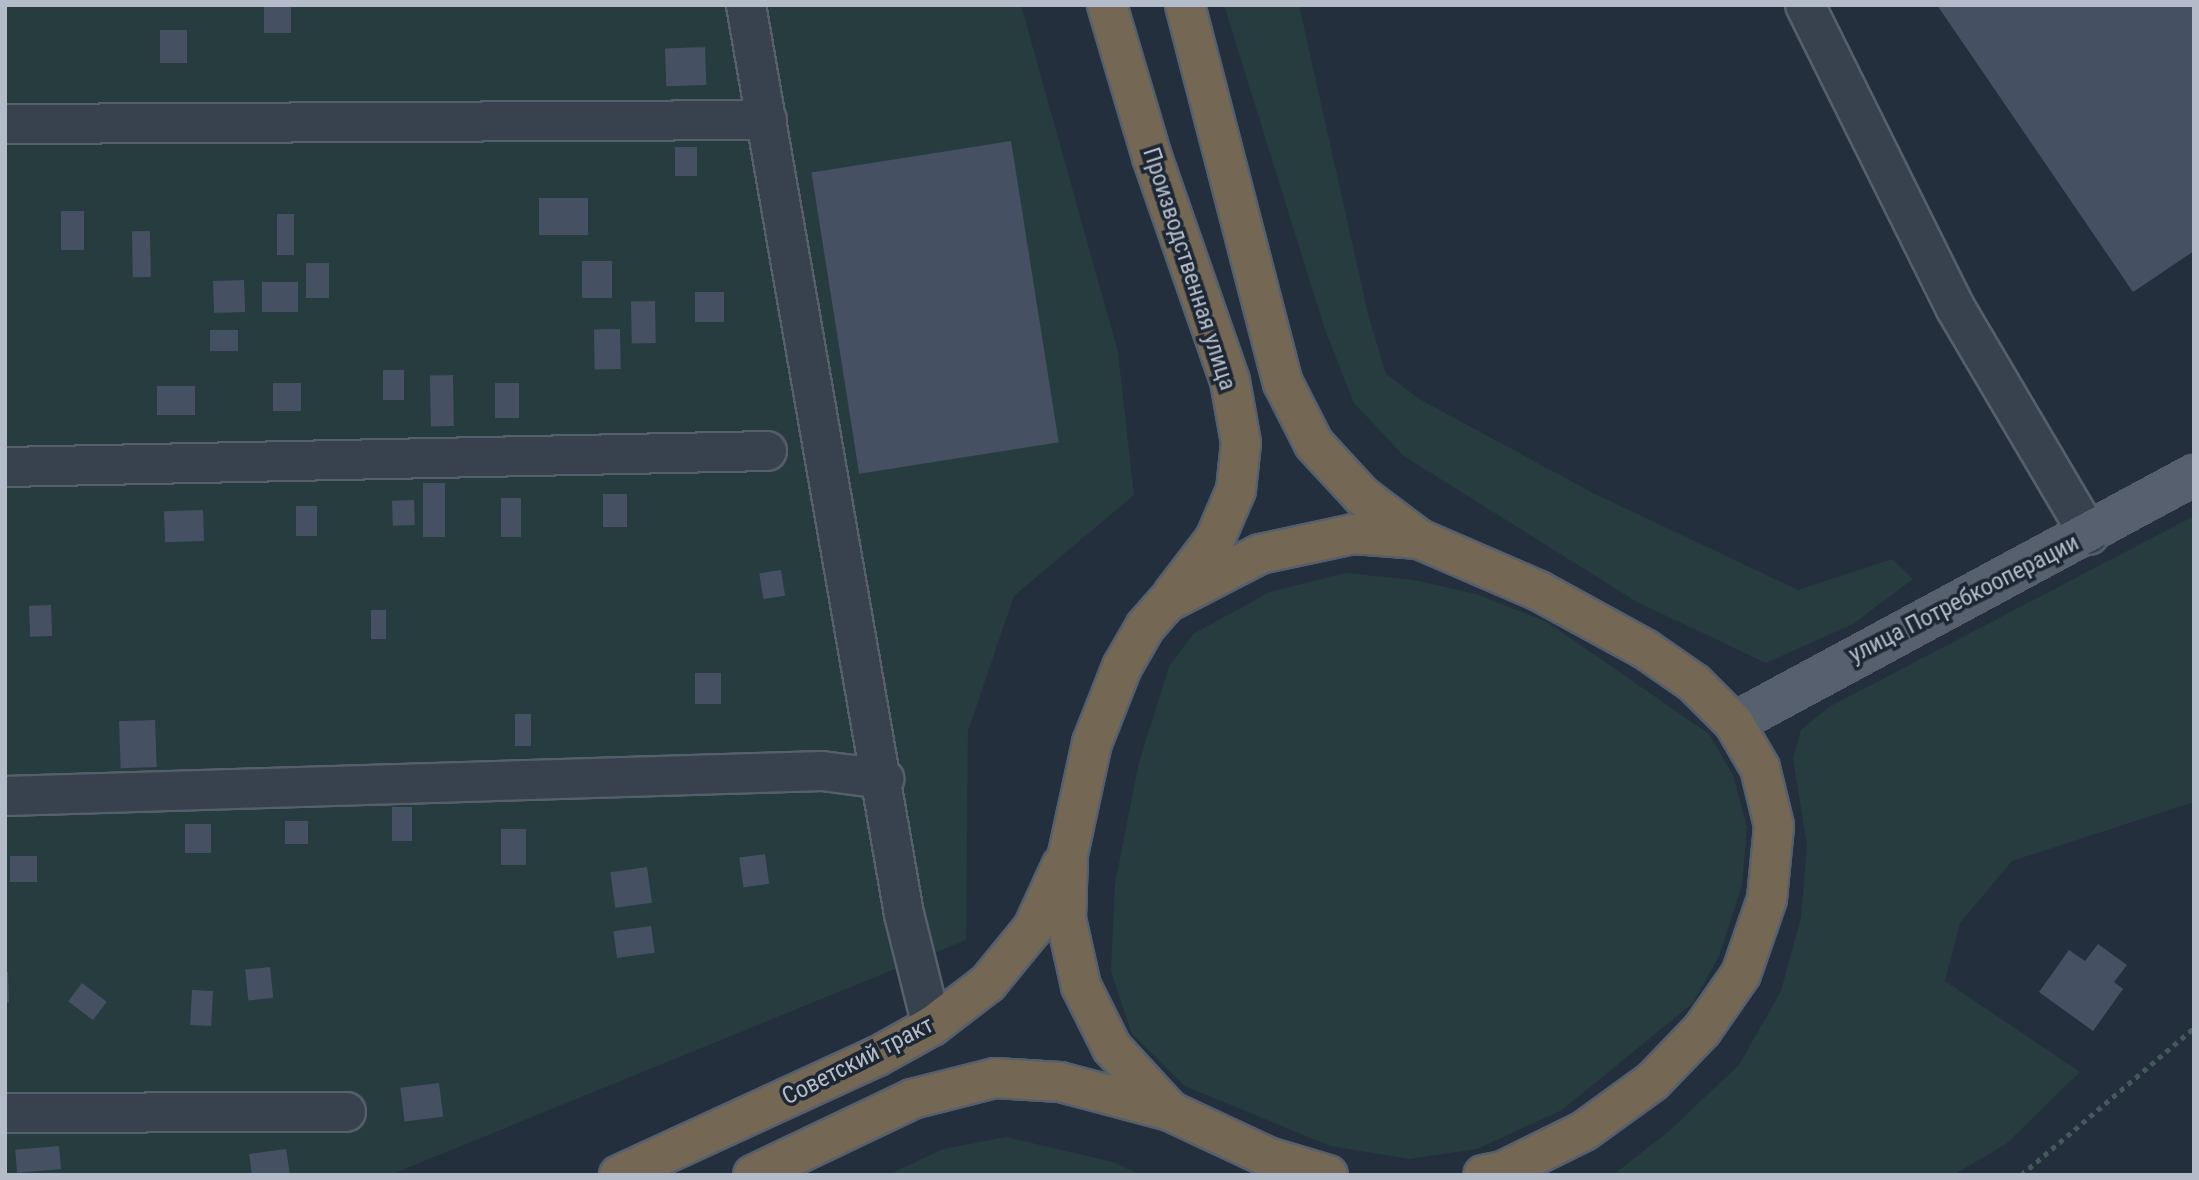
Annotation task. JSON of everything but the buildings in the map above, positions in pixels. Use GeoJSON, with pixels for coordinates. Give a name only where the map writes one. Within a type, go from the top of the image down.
{"type":"FeatureCollection","features":[{"type":"Feature","properties":{"kind":"highway","name":"Производственная улица"},"geometry":{"type":"LineString","coordinates":[[1068,854],[1092,743],[1122,667],[1145,627],[1215,539],[1236,489],[1241,443],[1230,381],[1152,158],[1107,5]]}},
{"type":"Feature","properties":{"kind":"highway"},"geometry":{"type":"LineString","coordinates":[[1185,5],[1283,383],[1314,444],[1362,496],[1419,539],[1539,591],[1645,649],[1694,683],[1734,723],[1760,768],[1774,826],[1767,899],[1741,974],[1702,1030],[1653,1082],[1584,1131],[1503,1171],[1483,1175]]}},
{"type":"Feature","properties":{"kind":"highway"},"geometry":{"type":"LineString","coordinates":[[1167,602],[1260,554],[1353,534],[1419,539]]}},
{"type":"Feature","properties":{"kind":"highway"},"geometry":{"type":"LineString","coordinates":[[1068,854],[1066,919],[1081,986],[1112,1048],[1170,1111]]}},
{"type":"Feature","properties":{"kind":"highway","name":"Советский тракт"},"geometry":{"type":"LineString","coordinates":[[619,1175],[876,1057],[932,1026],[988,983],[1033,928],[1068,854]]}},
{"type":"Feature","properties":{"kind":"highway"},"geometry":{"type":"LineString","coordinates":[[753,1175],[912,1099],[995,1078],[1060,1082],[1170,1111],[1268,1157],[1328,1175]]}},
{"type":"Feature","properties":{"kind":"main road","name":"улица Потребкооперации"},"geometry":{"type":"LineString","coordinates":[[1734,723],[1853,655],[2089,535],[2194,475]]}},
{"type":"Feature","properties":{"kind":"street"},"geometry":{"type":"LineString","coordinates":[[746,5],[884,779],[904,914],[932,1026]]}},
{"type":"Feature","properties":{"kind":"street"},"geometry":{"type":"LineString","coordinates":[[1805,5],[1956,309],[2089,535]]}},
{"type":"Feature","properties":{"kind":"street"},"geometry":{"type":"LineString","coordinates":[[5,124],[767,120]]}},
{"type":"Feature","properties":{"kind":"street"},"geometry":{"type":"LineString","coordinates":[[5,467],[767,451]]}},
{"type":"Feature","properties":{"kind":"street"},"geometry":{"type":"LineString","coordinates":[[5,796],[822,771],[884,779]]}},
{"type":"Feature","properties":{"kind":"street"},"geometry":{"type":"LineString","coordinates":[[5,1113],[346,1112]]}},
{"type":"Feature","properties":{"kind":"path"},"geometry":{"type":"LineString","coordinates":[[2021,1175],[2194,1028]]}},
{"type":"Feature","properties":{"kind":"green space"},"geometry":{"type":"Polygon","coordinates":[[[5,5],[1021,5],[1118,352],[1134,495],[1014,596],[968,731],[966,940],[390,1175],[5,1175],[5,5]]]}},
{"type":"Feature","properties":{"kind":"green space"},"geometry":{"type":"Polygon","coordinates":[[[1224,5],[1299,5],[1368,314],[1386,374],[1421,400],[1595,494],[1798,590],[1892,559],[1913,579],[1853,624],[1766,663],[1637,602],[1404,456],[1354,403],[1324,327],[1224,5]]]}},
{"type":"Feature","properties":{"kind":"green space"},"geometry":{"type":"Polygon","coordinates":[[[2194,516],[2194,802],[2012,861],[1960,923],[1945,981],[2080,1072],[2006,1144],[1953,1175],[1613,1175],[1669,1131],[1739,1065],[1781,991],[1801,917],[1807,846],[1793,758],[1801,730],[1829,707],[2194,516]]]}},
{"type":"Feature","properties":{"kind":"green space"},"geometry":{"type":"Polygon","coordinates":[[[1345,573],[1414,580],[1476,594],[1547,622],[1709,734],[1733,775],[1747,827],[1742,885],[1720,954],[1693,1003],[1562,1110],[1477,1149],[1409,1159],[1330,1146],[1185,1086],[1132,1034],[1111,971],[1115,884],[1139,762],[1169,667],[1193,634],[1270,592],[1345,573]]]}},
{"type":"Feature","properties":{"kind":"green space"},"geometry":{"type":"Polygon","coordinates":[[[1006,1137],[1113,1162],[1140,1175],[888,1175],[943,1149],[1006,1137]]]}}]}
